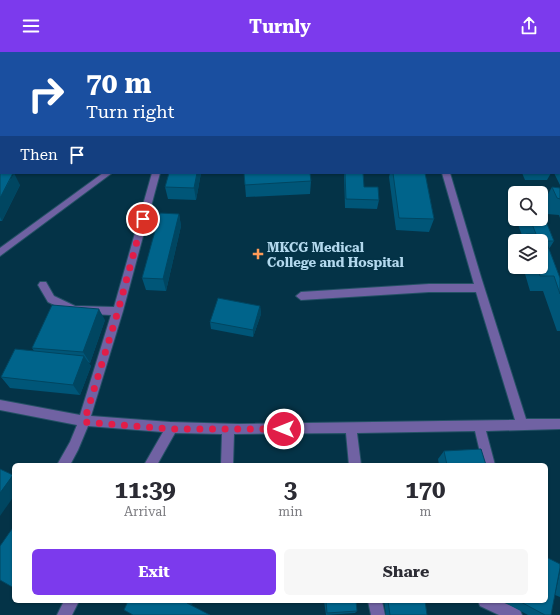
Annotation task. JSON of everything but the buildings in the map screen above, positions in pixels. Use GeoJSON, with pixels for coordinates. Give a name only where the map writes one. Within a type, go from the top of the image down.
{"type":"FeatureCollection","features":[{"type":"Feature","properties":{"kind":"street"},"geometry":{"type":"LineString","coordinates":[[0,253],[107,174]]}},
{"type":"Feature","properties":{"kind":"street"},"geometry":{"type":"LineString","coordinates":[[64,463],[84,422],[118,311],[156,174]]}},
{"type":"Feature","properties":{"kind":"street"},"geometry":{"type":"LineString","coordinates":[[446,174],[479,288],[522,425]]}},
{"type":"Feature","properties":{"kind":"street"},"geometry":{"type":"LineString","coordinates":[[43,285],[51,299],[74,310],[118,311]]}},
{"type":"Feature","properties":{"kind":"street"},"geometry":{"type":"LineString","coordinates":[[301,296],[429,288],[479,288]]}},
{"type":"Feature","properties":{"kind":"street"},"geometry":{"type":"LineString","coordinates":[[1,407],[84,422],[171,429],[352,428],[560,424]]}},
{"type":"Feature","properties":{"kind":"street"},"geometry":{"type":"LineString","coordinates":[[479,426],[488,463]]}},
{"type":"Feature","properties":{"kind":"street"},"geometry":{"type":"LineString","coordinates":[[352,428],[355,463]]}},
{"type":"Feature","properties":{"kind":"street"},"geometry":{"type":"LineString","coordinates":[[151,463],[171,429]]}},
{"type":"Feature","properties":{"kind":"street"},"geometry":{"type":"LineString","coordinates":[[227,463],[228,429]]}},
{"type":"Feature","properties":{"kind":"street"},"geometry":{"type":"LineString","coordinates":[[64,615],[71,603]]}},
{"type":"Feature","properties":{"kind":"street"},"geometry":{"type":"LineString","coordinates":[[375,603],[378,615]]}},
{"type":"Feature","properties":{"kind":"street"},"geometry":{"type":"LineString","coordinates":[[489,603],[515,615]]}},
{"type":"Feature","properties":{"kind":"place","name":"MKCG Medical College and Hospital"},"geometry":{"type":"Point","coordinates":[258,254]}},
{"type":"Feature","properties":{"kind":"route"},"geometry":{"type":"LineString","coordinates":[[143,219],[118,311],[85,414],[84,422],[171,429],[284,429]]}}]}
